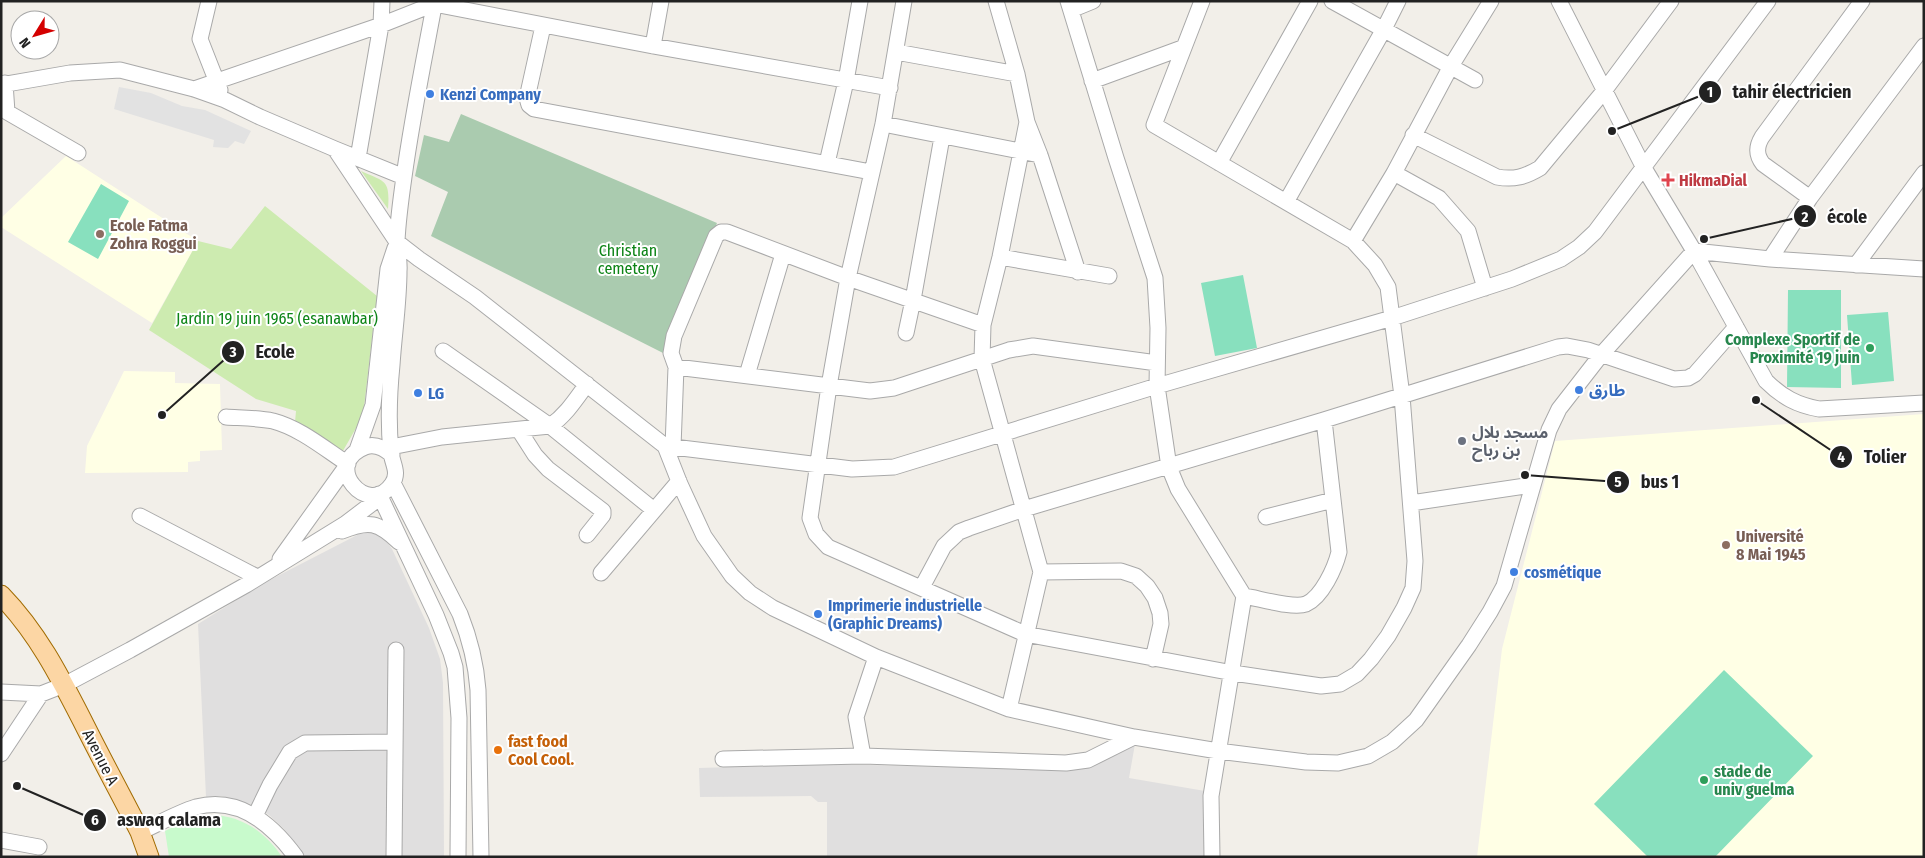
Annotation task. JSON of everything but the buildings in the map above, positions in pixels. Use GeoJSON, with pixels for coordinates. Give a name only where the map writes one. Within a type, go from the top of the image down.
{"type":"FeatureCollection","features":[{"type":"Feature","properties":{"kind":"main road","name":"Avenue A"},"geometry":{"type":"LineString","coordinates":[[1,595],[20,615],[36,637],[64,685],[140,832],[149,857]]}},
{"type":"Feature","properties":{"kind":"street"},"geometry":{"type":"LineString","coordinates":[[209,1],[200,39],[225,100]]}},
{"type":"Feature","properties":{"kind":"street"},"geometry":{"type":"LineString","coordinates":[[358,158],[381,24],[382,1]]}},
{"type":"Feature","properties":{"kind":"street"},"geometry":{"type":"LineString","coordinates":[[653,46],[660,1]]}},
{"type":"Feature","properties":{"kind":"street"},"geometry":{"type":"LineString","coordinates":[[828,163],[846,81],[860,1]]}},
{"type":"Feature","properties":{"kind":"street"},"geometry":{"type":"LineString","coordinates":[[904,1],[883,124],[848,278],[829,386],[810,518],[816,534],[828,547],[1025,634],[1153,659],[1321,686],[1340,684],[1357,674],[1371,659],[1388,636],[1413,588],[1415,561],[1411,503],[1402,396],[1388,287],[1375,265],[1354,241],[1154,124],[1182,48],[1202,1]]}},
{"type":"Feature","properties":{"kind":"street"},"geometry":{"type":"LineString","coordinates":[[996,1],[1017,74],[1027,122],[1040,155],[1078,272]]}},
{"type":"Feature","properties":{"kind":"street"},"geometry":{"type":"LineString","coordinates":[[1093,1],[1070,6],[1155,278],[1158,328],[1157,386],[1169,467],[1178,489],[1244,596],[1233,672],[1211,796],[1212,857]]}},
{"type":"Feature","properties":{"kind":"street"},"geometry":{"type":"LineString","coordinates":[[1219,163],[1310,1]]}},
{"type":"Feature","properties":{"kind":"street"},"geometry":{"type":"LineString","coordinates":[[1332,1],[1475,80]]}},
{"type":"Feature","properties":{"kind":"street"},"geometry":{"type":"LineString","coordinates":[[1286,202],[1384,30],[1398,1]]}},
{"type":"Feature","properties":{"kind":"street"},"geometry":{"type":"LineString","coordinates":[[1354,241],[1394,173],[1451,66],[1491,1]]}},
{"type":"Feature","properties":{"kind":"street"},"geometry":{"type":"LineString","coordinates":[[1413,135],[1497,177],[1508,179],[1530,174],[1540,168],[1604,91],[1671,1]]}},
{"type":"Feature","properties":{"kind":"street"},"geometry":{"type":"LineString","coordinates":[[335,150],[397,242],[475,297],[669,446],[866,470],[894,467],[1157,386],[1392,318],[1485,288],[1561,259],[1579,247],[1595,232],[1768,1]]}},
{"type":"Feature","properties":{"kind":"street"},"geometry":{"type":"LineString","coordinates":[[1810,198],[1763,164],[1758,154],[1759,142],[1862,1]]}},
{"type":"Feature","properties":{"kind":"street"},"geometry":{"type":"LineString","coordinates":[[194,89],[381,24],[434,3],[490,8],[543,26],[890,88]]}},
{"type":"Feature","properties":{"kind":"street"},"geometry":{"type":"LineString","coordinates":[[348,464],[348,479],[360,492],[370,495],[379,494],[387,490],[393,483],[396,475],[396,466],[391,451],[388,410],[400,270],[397,242],[404,177],[434,3]]}},
{"type":"Feature","properties":{"kind":"street"},"geometry":{"type":"LineString","coordinates":[[1564,4],[1604,91],[1644,168],[1694,251],[1766,381],[1790,401],[1819,409],[1924,403]]}},
{"type":"Feature","properties":{"kind":"street"},"geometry":{"type":"LineString","coordinates":[[543,26],[527,98],[529,105],[534,109],[871,172]]}},
{"type":"Feature","properties":{"kind":"street"},"geometry":{"type":"LineString","coordinates":[[1770,259],[1810,198],[1924,46]]}},
{"type":"Feature","properties":{"kind":"street"},"geometry":{"type":"LineString","coordinates":[[1092,81],[1182,48]]}},
{"type":"Feature","properties":{"kind":"street"},"geometry":{"type":"LineString","coordinates":[[896,52],[1017,74]]}},
{"type":"Feature","properties":{"kind":"street"},"geometry":{"type":"LineString","coordinates":[[78,153],[7,112],[3,84],[70,73],[120,70],[194,89],[225,100],[335,150],[404,177]]}},
{"type":"Feature","properties":{"kind":"street"},"geometry":{"type":"LineString","coordinates":[[1009,709],[1040,572],[982,360],[983,325],[1000,257],[1027,122]]}},
{"type":"Feature","properties":{"kind":"street"},"geometry":{"type":"LineString","coordinates":[[883,124],[1040,155]]}},
{"type":"Feature","properties":{"kind":"street"},"geometry":{"type":"LineString","coordinates":[[906,333],[942,137]]}},
{"type":"Feature","properties":{"kind":"street"},"geometry":{"type":"LineString","coordinates":[[1856,265],[1924,172]]}},
{"type":"Feature","properties":{"kind":"street"},"geometry":{"type":"LineString","coordinates":[[1394,173],[1439,198],[1468,231],[1485,288]]}},
{"type":"Feature","properties":{"kind":"street"},"geometry":{"type":"LineString","coordinates":[[983,325],[848,278],[727,232],[721,232],[716,236],[674,336],[671,353],[676,367],[669,446],[679,481],[704,536],[732,576],[750,593],[773,608],[876,656],[1009,709],[1134,737],[1218,751],[1306,762],[1338,763],[1368,756],[1392,742],[1416,720],[1449,675],[1490,612],[1504,586],[1549,430],[1559,409],[1601,355],[1694,251]]}},
{"type":"Feature","properties":{"kind":"street"},"geometry":{"type":"LineString","coordinates":[[357,450],[373,405],[388,269],[397,242]]}},
{"type":"Feature","properties":{"kind":"street"},"geometry":{"type":"LineString","coordinates":[[1694,251],[1770,259],[1924,269]]}},
{"type":"Feature","properties":{"kind":"street"},"geometry":{"type":"LineString","coordinates":[[747,375],[783,254]]}},
{"type":"Feature","properties":{"kind":"street"},"geometry":{"type":"LineString","coordinates":[[1000,257],[1109,276]]}},
{"type":"Feature","properties":{"kind":"street"},"geometry":{"type":"LineString","coordinates":[[922,587],[941,550],[951,538],[969,528],[1024,509],[1324,420],[1558,347],[1578,347],[1674,379],[1688,378],[1700,369],[1736,326]]}},
{"type":"Feature","properties":{"kind":"street"},"geometry":{"type":"LineString","coordinates":[[676,367],[861,391],[886,390],[1009,350],[1034,346],[1157,363]]}},
{"type":"Feature","properties":{"kind":"street"},"geometry":{"type":"LineString","coordinates":[[442,351],[550,426],[654,510]]}},
{"type":"Feature","properties":{"kind":"street"},"geometry":{"type":"LineString","coordinates":[[276,565],[357,450],[369,445],[391,451],[442,437],[550,426],[564,415],[587,384]]}},
{"type":"Feature","properties":{"kind":"street"},"geometry":{"type":"LineString","coordinates":[[226,417],[259,418],[283,425],[298,432],[348,464]]}},
{"type":"Feature","properties":{"kind":"street"},"geometry":{"type":"LineString","coordinates":[[1244,596],[1294,605],[1306,604],[1317,595],[1328,580],[1336,563],[1339,552],[1324,420]]}},
{"type":"Feature","properties":{"kind":"street"},"geometry":{"type":"LineString","coordinates":[[519,430],[548,469],[603,511],[603,515],[588,535]]}},
{"type":"Feature","properties":{"kind":"street"},"geometry":{"type":"LineString","coordinates":[[601,573],[679,481]]}},
{"type":"Feature","properties":{"kind":"street"},"geometry":{"type":"LineString","coordinates":[[393,483],[460,614],[475,660],[478,690],[481,857]]}},
{"type":"Feature","properties":{"kind":"street"},"geometry":{"type":"LineString","coordinates":[[1411,503],[1532,485]]}},
{"type":"Feature","properties":{"kind":"street"},"geometry":{"type":"LineString","coordinates":[[1,692],[41,694],[64,685],[130,650],[258,577],[345,524],[374,502],[379,494]]}},
{"type":"Feature","properties":{"kind":"street"},"geometry":{"type":"LineString","coordinates":[[379,494],[446,637],[455,667],[458,718],[458,857]]}},
{"type":"Feature","properties":{"kind":"street"},"geometry":{"type":"LineString","coordinates":[[1266,517],[1333,500]]}},
{"type":"Feature","properties":{"kind":"street"},"geometry":{"type":"LineString","coordinates":[[140,516],[258,577]]}},
{"type":"Feature","properties":{"kind":"street"},"geometry":{"type":"LineString","coordinates":[[315,542],[355,526],[369,523],[388,531],[405,547]]}},
{"type":"Feature","properties":{"kind":"street"},"geometry":{"type":"LineString","coordinates":[[1040,572],[1121,571],[1136,576],[1155,598],[1160,613],[1161,624],[1153,659]]}},
{"type":"Feature","properties":{"kind":"street"},"geometry":{"type":"LineString","coordinates":[[394,857],[396,650]]}},
{"type":"Feature","properties":{"kind":"street"},"geometry":{"type":"LineString","coordinates":[[862,756],[856,717],[876,656]]}},
{"type":"Feature","properties":{"kind":"street"},"geometry":{"type":"LineString","coordinates":[[1,754],[41,694]]}},
{"type":"Feature","properties":{"kind":"street"},"geometry":{"type":"LineString","coordinates":[[722,759],[862,756],[1066,763],[1088,760],[1134,737]]}},
{"type":"Feature","properties":{"kind":"street"},"geometry":{"type":"LineString","coordinates":[[256,816],[270,785],[290,752],[306,743],[395,742]]}},
{"type":"Feature","properties":{"kind":"street"},"geometry":{"type":"LineString","coordinates":[[140,832],[196,808],[215,804],[238,809],[256,816],[281,838],[296,857]]}},
{"type":"Feature","properties":{"kind":"street"},"geometry":{"type":"LineString","coordinates":[[1,840],[39,847]]}},
{"type":"Feature","properties":{"kind":"shaded area"},"geometry":{"type":"Polygon","coordinates":[[[119,87],[151,93],[182,106],[205,110],[251,131],[244,144],[235,141],[228,148],[213,147],[214,140],[114,109],[119,87]]]}},
{"type":"Feature","properties":{"kind":"shaded area","name":"Ecole Fatma Zohra Roggui"},"geometry":{"type":"Polygon","coordinates":[[[66,156],[198,241],[152,323],[1,227],[1,218],[66,156]]]}},
{"type":"Feature","properties":{"kind":"shaded area"},"geometry":{"type":"Polygon","coordinates":[[[124,371],[175,372],[175,383],[220,384],[222,450],[200,451],[200,461],[188,462],[188,472],[85,473],[87,446],[124,371]]]}},
{"type":"Feature","properties":{"kind":"shaded area","name":"Université 8 Mai 1945"},"geometry":{"type":"Polygon","coordinates":[[[1924,414],[1924,857],[1477,857],[1502,649],[1555,441],[1924,414]]]}},
{"type":"Feature","properties":{"kind":"shaded area"},"geometry":{"type":"Polygon","coordinates":[[[363,532],[371,532],[380,536],[392,549],[429,628],[440,659],[443,683],[444,857],[306,857],[283,828],[269,815],[250,804],[221,796],[206,797],[198,624],[262,584],[363,532]]]}},
{"type":"Feature","properties":{"kind":"shaded area"},"geometry":{"type":"Polygon","coordinates":[[[1135,744],[1129,778],[1205,791],[1205,857],[827,857],[827,802],[818,802],[811,796],[700,797],[699,768],[823,764],[1049,769],[1135,744]]]}},
{"type":"Feature","properties":{"kind":"green space","name":"Christian cemetery"},"geometry":{"type":"Polygon","coordinates":[[[461,114],[717,223],[666,348],[667,355],[431,236],[448,192],[415,176],[424,135],[449,142],[461,114]]]}},
{"type":"Feature","properties":{"kind":"green space"},"geometry":{"type":"Polygon","coordinates":[[[361,171],[385,183],[388,192],[388,209],[361,171]]]}},
{"type":"Feature","properties":{"kind":"green space"},"geometry":{"type":"Polygon","coordinates":[[[101,184],[129,201],[98,259],[68,242],[101,184]]]}},
{"type":"Feature","properties":{"kind":"green space","name":"Jardin 19 juin 1965 (esanawbar)"},"geometry":{"type":"Polygon","coordinates":[[[265,206],[377,296],[363,416],[340,456],[295,422],[296,411],[256,399],[149,330],[198,241],[231,249],[265,206]]]}},
{"type":"Feature","properties":{"kind":"green space"},"geometry":{"type":"Polygon","coordinates":[[[1243,275],[1257,348],[1215,356],[1201,283],[1243,275]]]}},
{"type":"Feature","properties":{"kind":"green space"},"geometry":{"type":"Polygon","coordinates":[[[1788,290],[1841,290],[1841,388],[1787,387],[1788,290]]]}},
{"type":"Feature","properties":{"kind":"green space","name":"Complexe Sportif de Proximité 19 juin"},"geometry":{"type":"Polygon","coordinates":[[[1888,312],[1894,381],[1852,385],[1847,315],[1888,312]]]}},
{"type":"Feature","properties":{"kind":"green space","name":"stade de univ guelma"},"geometry":{"type":"Polygon","coordinates":[[[1724,670],[1813,756],[1715,857],[1648,857],[1594,804],[1724,670]]]}},
{"type":"Feature","properties":{"kind":"green space"},"geometry":{"type":"Polygon","coordinates":[[[208,815],[230,817],[250,826],[268,839],[282,857],[169,857],[165,831],[187,820],[208,815]]]}},
{"type":"Feature","properties":{"kind":"place","name":"Kenzi Company"},"geometry":{"type":"Point","coordinates":[430,94]}},
{"type":"Feature","properties":{"kind":"place","name":"tahir électricien"},"geometry":{"type":"Point","coordinates":[1612,131]}},
{"type":"Feature","properties":{"kind":"place","name":"HikmaDial"},"geometry":{"type":"Point","coordinates":[1668,180]}},
{"type":"Feature","properties":{"kind":"place","name":"Ecole Fatma Zohra Roggui"},"geometry":{"type":"Point","coordinates":[100,234]}},
{"type":"Feature","properties":{"kind":"place","name":"école"},"geometry":{"type":"Point","coordinates":[1704,239]}},
{"type":"Feature","properties":{"kind":"place","name":"Complexe Sportif de Proximité 19 juin"},"geometry":{"type":"Point","coordinates":[1870,348]}},
{"type":"Feature","properties":{"kind":"place","name":"طارق"},"geometry":{"type":"Point","coordinates":[1579,390]}},
{"type":"Feature","properties":{"kind":"place","name":"LG"},"geometry":{"type":"Point","coordinates":[418,393]}},
{"type":"Feature","properties":{"kind":"place","name":"Tolier"},"geometry":{"type":"Point","coordinates":[1756,400]}},
{"type":"Feature","properties":{"kind":"place","name":"Ecole"},"geometry":{"type":"Point","coordinates":[162,415]}},
{"type":"Feature","properties":{"kind":"place","name":"مسجد بلال بن رباح"},"geometry":{"type":"Point","coordinates":[1462,441]}},
{"type":"Feature","properties":{"kind":"place","name":"bus 1"},"geometry":{"type":"Point","coordinates":[1525,475]}},
{"type":"Feature","properties":{"kind":"place","name":"Université 8 Mai 1945"},"geometry":{"type":"Point","coordinates":[1726,545]}},
{"type":"Feature","properties":{"kind":"place","name":"cosmétique"},"geometry":{"type":"Point","coordinates":[1514,572]}},
{"type":"Feature","properties":{"kind":"place","name":"Imprimerie industrielle (Graphic Dreams)"},"geometry":{"type":"Point","coordinates":[818,614]}},
{"type":"Feature","properties":{"kind":"place","name":"fast food Cool Cool."},"geometry":{"type":"Point","coordinates":[498,750]}},
{"type":"Feature","properties":{"kind":"place","name":"stade de univ guelma"},"geometry":{"type":"Point","coordinates":[1704,780]}},
{"type":"Feature","properties":{"kind":"place","name":"aswaq calama"},"geometry":{"type":"Point","coordinates":[17,786]}}]}
